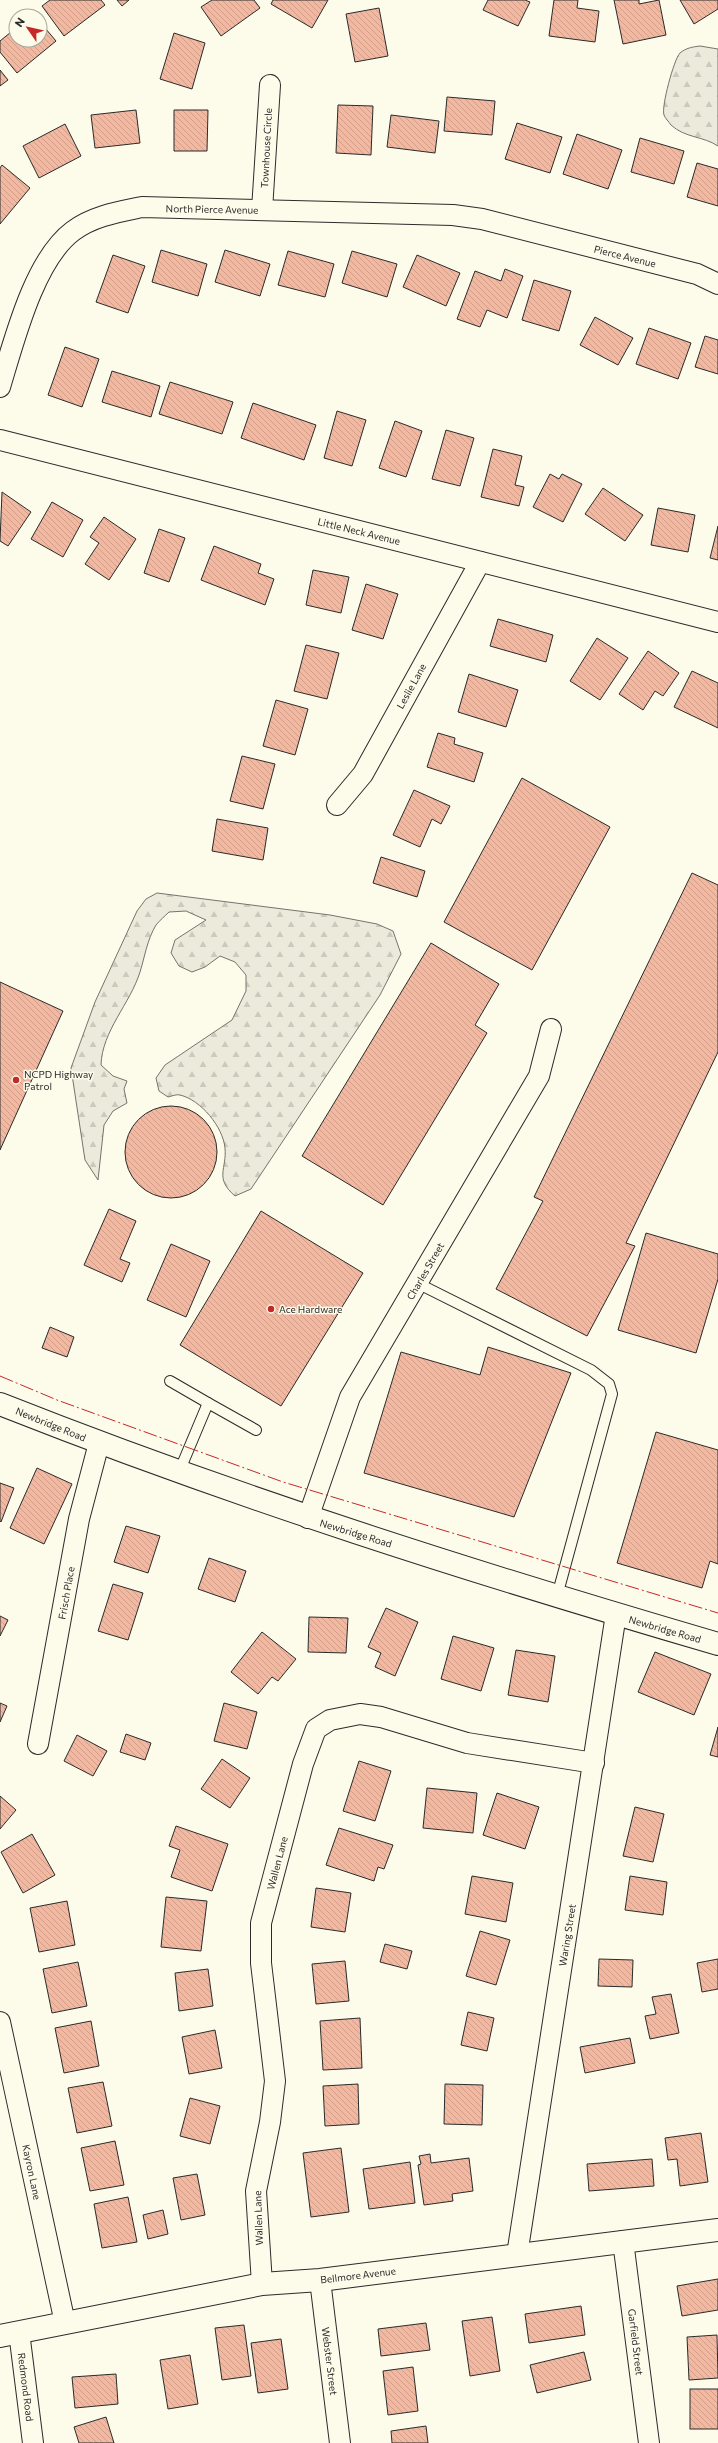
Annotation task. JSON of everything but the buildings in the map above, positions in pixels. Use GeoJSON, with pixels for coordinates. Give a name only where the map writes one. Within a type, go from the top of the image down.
{"type":"FeatureCollection","features":[{"type":"Feature","properties":{"kind":"main road","name":"Newbridge Road"},"geometry":{"type":"LineString","coordinates":[[0,1404],[99,1443],[308,1518],[557,1596],[718,1644]]}},
{"type":"Feature","properties":{"kind":"main road","name":"Bellmore Avenue"},"geometry":{"type":"LineString","coordinates":[[9,2334],[262,2284],[320,2280],[718,2230]]}},
{"type":"Feature","properties":{"kind":"street","name":"Townhouse Circle"},"geometry":{"type":"LineString","coordinates":[[262,210],[270,85]]}},
{"type":"Feature","properties":{"kind":"street","name":"North Pierce Avenue"},"geometry":{"type":"LineString","coordinates":[[0,387],[17,332],[43,266],[58,243],[73,230],[100,216],[142,207],[453,215],[482,219],[529,232]]}},
{"type":"Feature","properties":{"kind":"street","name":"Pierce Avenue"},"geometry":{"type":"LineString","coordinates":[[529,232],[697,274],[718,284]]}},
{"type":"Feature","properties":{"kind":"street","name":"Little Neck Avenue"},"geometry":{"type":"LineString","coordinates":[[0,440],[718,622]]}},
{"type":"Feature","properties":{"kind":"street","name":"Leslie Lane"},"geometry":{"type":"LineString","coordinates":[[337,805],[363,774],[480,562]]}},
{"type":"Feature","properties":{"kind":"street","name":"Charles Street"},"geometry":{"type":"LineString","coordinates":[[308,1518],[350,1397],[539,1076],[551,1029]]}},
{"type":"Feature","properties":{"kind":"street","name":"Frisch Place"},"geometry":{"type":"LineString","coordinates":[[38,1744],[79,1519],[99,1443]]}},
{"type":"Feature","properties":{"kind":"street","name":"Waring Street"},"geometry":{"type":"LineString","coordinates":[[517,2255],[616,1614]]}},
{"type":"Feature","properties":{"kind":"street","name":"Wallen Lane"},"geometry":{"type":"LineString","coordinates":[[262,2284],[256,2191],[270,2122],[275,2081],[261,1963],[261,1923],[303,1764],[316,1729],[330,1720],[360,1714],[381,1717],[467,1743],[594,1763]]}},
{"type":"Feature","properties":{"kind":"street","name":"Kayron Lane"},"geometry":{"type":"LineString","coordinates":[[0,2022],[65,2323]]}},
{"type":"Feature","properties":{"kind":"street","name":"Garfield Street"},"geometry":{"type":"LineString","coordinates":[[623,2241],[649,2443]]}},
{"type":"Feature","properties":{"kind":"street","name":"Webster Street"},"geometry":{"type":"LineString","coordinates":[[320,2280],[340,2443]]}},
{"type":"Feature","properties":{"kind":"street","name":"Redmond Road"},"geometry":{"type":"LineString","coordinates":[[9,2334],[33,2443]]}},
{"type":"Feature","properties":{"kind":"lane"},"geometry":{"type":"LineString","coordinates":[[417,1283],[591,1370],[609,1384],[612,1394],[557,1596]]}},
{"type":"Feature","properties":{"kind":"lane"},"geometry":{"type":"LineString","coordinates":[[170,1381],[256,1430]]}},
{"type":"Feature","properties":{"kind":"lane"},"geometry":{"type":"LineString","coordinates":[[179,1472],[208,1402]]}},
{"type":"Feature","properties":{"kind":"green space"},"geometry":{"type":"Polygon","coordinates":[[[700,46],[718,49],[718,146],[676,129],[664,115],[666,93],[677,57],[685,50],[700,46]]]}},
{"type":"Feature","properties":{"kind":"green space"},"geometry":{"type":"Polygon","coordinates":[[[157,893],[330,915],[377,924],[393,931],[401,954],[380,995],[251,1189],[235,1196],[225,1184],[223,1178],[225,1148],[220,1132],[215,1123],[196,1102],[179,1095],[168,1097],[159,1091],[156,1078],[165,1065],[232,1020],[246,991],[246,975],[235,962],[220,956],[205,967],[192,972],[179,966],[171,953],[175,940],[206,920],[186,911],[169,912],[156,925],[148,942],[140,972],[135,984],[106,1041],[101,1065],[113,1076],[127,1081],[124,1089],[127,1103],[113,1111],[104,1125],[98,1180],[85,1160],[71,1068],[95,1002],[137,911],[146,899],[157,893]]]}},
{"type":"Feature","properties":{"kind":"power"},"geometry":{"type":"LineString","coordinates":[[0,1376],[57,1400],[283,1482],[718,1613]]}},
{"type":"Feature","properties":{"kind":"place","name":"NCPD Highway Patrol"},"geometry":{"type":"Point","coordinates":[16,1080]}},
{"type":"Feature","properties":{"kind":"place","name":"Ace Hardware"},"geometry":{"type":"Point","coordinates":[271,1309]}}]}
